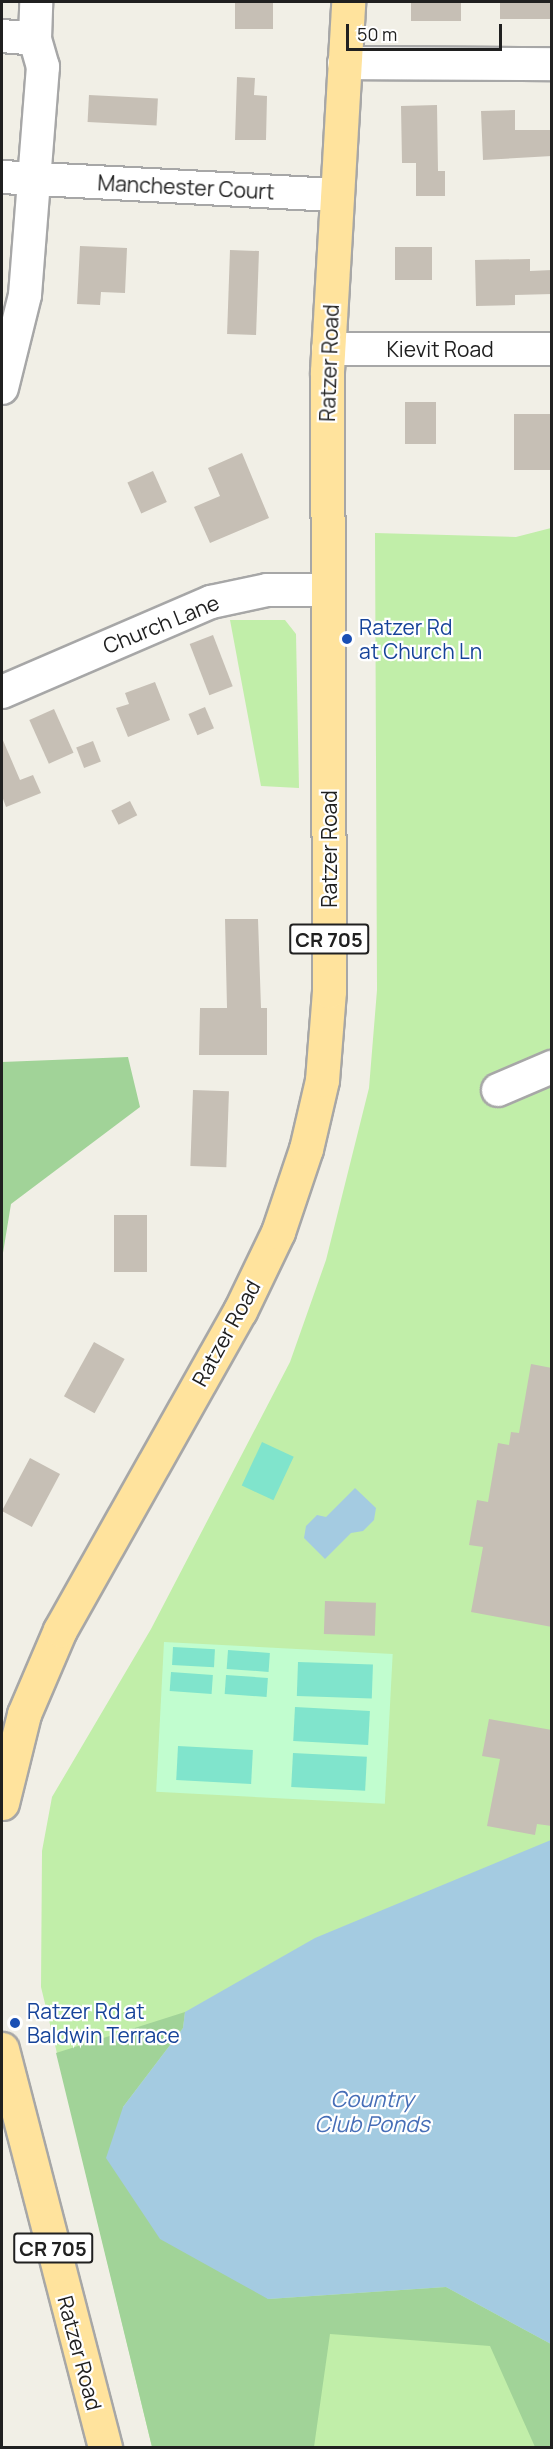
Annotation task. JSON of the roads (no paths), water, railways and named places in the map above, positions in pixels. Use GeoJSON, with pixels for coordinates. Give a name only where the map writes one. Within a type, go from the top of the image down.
{"type":"FeatureCollection","features":[{"type":"Feature","properties":{"kind":"main road","name":"Ratzer Road"},"geometry":{"type":"LineString","coordinates":[[2,1803],[24,1714],[60,1630],[259,1275],[278,1232],[315,1116],[322,1080],[329,990],[328,349],[348,2]]}},
{"type":"Feature","properties":{"kind":"main road","name":"Ratzer Road"},"geometry":{"type":"LineString","coordinates":[[2,2049],[105,2448]]}},
{"type":"Feature","properties":{"kind":"street"},"geometry":{"type":"LineString","coordinates":[[2,388],[26,295],[43,67],[35,39],[36,2]]}},
{"type":"Feature","properties":{"kind":"street"},"geometry":{"type":"LineString","coordinates":[[2,36],[35,39]]}},
{"type":"Feature","properties":{"kind":"street"},"geometry":{"type":"LineString","coordinates":[[344,63],[552,64]]}},
{"type":"Feature","properties":{"kind":"street","name":"Manchester Court"},"geometry":{"type":"LineString","coordinates":[[2,177],[337,195]]}},
{"type":"Feature","properties":{"kind":"street","name":"Kievit Road"},"geometry":{"type":"LineString","coordinates":[[328,349],[552,349]]}},
{"type":"Feature","properties":{"kind":"street","name":"Church Lane"},"geometry":{"type":"LineString","coordinates":[[2,692],[211,602],[267,590],[328,590]]}},
{"type":"Feature","properties":{"kind":"street"},"geometry":{"type":"LineString","coordinates":[[498,1090],[552,1067]]}},
{"type":"Feature","properties":{"kind":"water"},"geometry":{"type":"Polygon","coordinates":[[[355,1488],[376,1508],[374,1520],[363,1531],[351,1533],[325,1559],[304,1538],[306,1526],[317,1515],[326,1517],[355,1488]]]}},
{"type":"Feature","properties":{"kind":"water","name":"Country Club Ponds"},"geometry":{"type":"Polygon","coordinates":[[[551,1840],[551,2344],[446,2287],[268,2299],[160,2239],[106,2158],[123,2107],[183,2028],[185,2012],[315,1938],[551,1840]]]}},
{"type":"Feature","properties":{"kind":"place","name":"Ratzer Rd at Church Ln"},"geometry":{"type":"Point","coordinates":[347,639]}},
{"type":"Feature","properties":{"kind":"place","name":"Ratzer Rd at Baldwin Terrace"},"geometry":{"type":"Point","coordinates":[15,2023]}}]}
